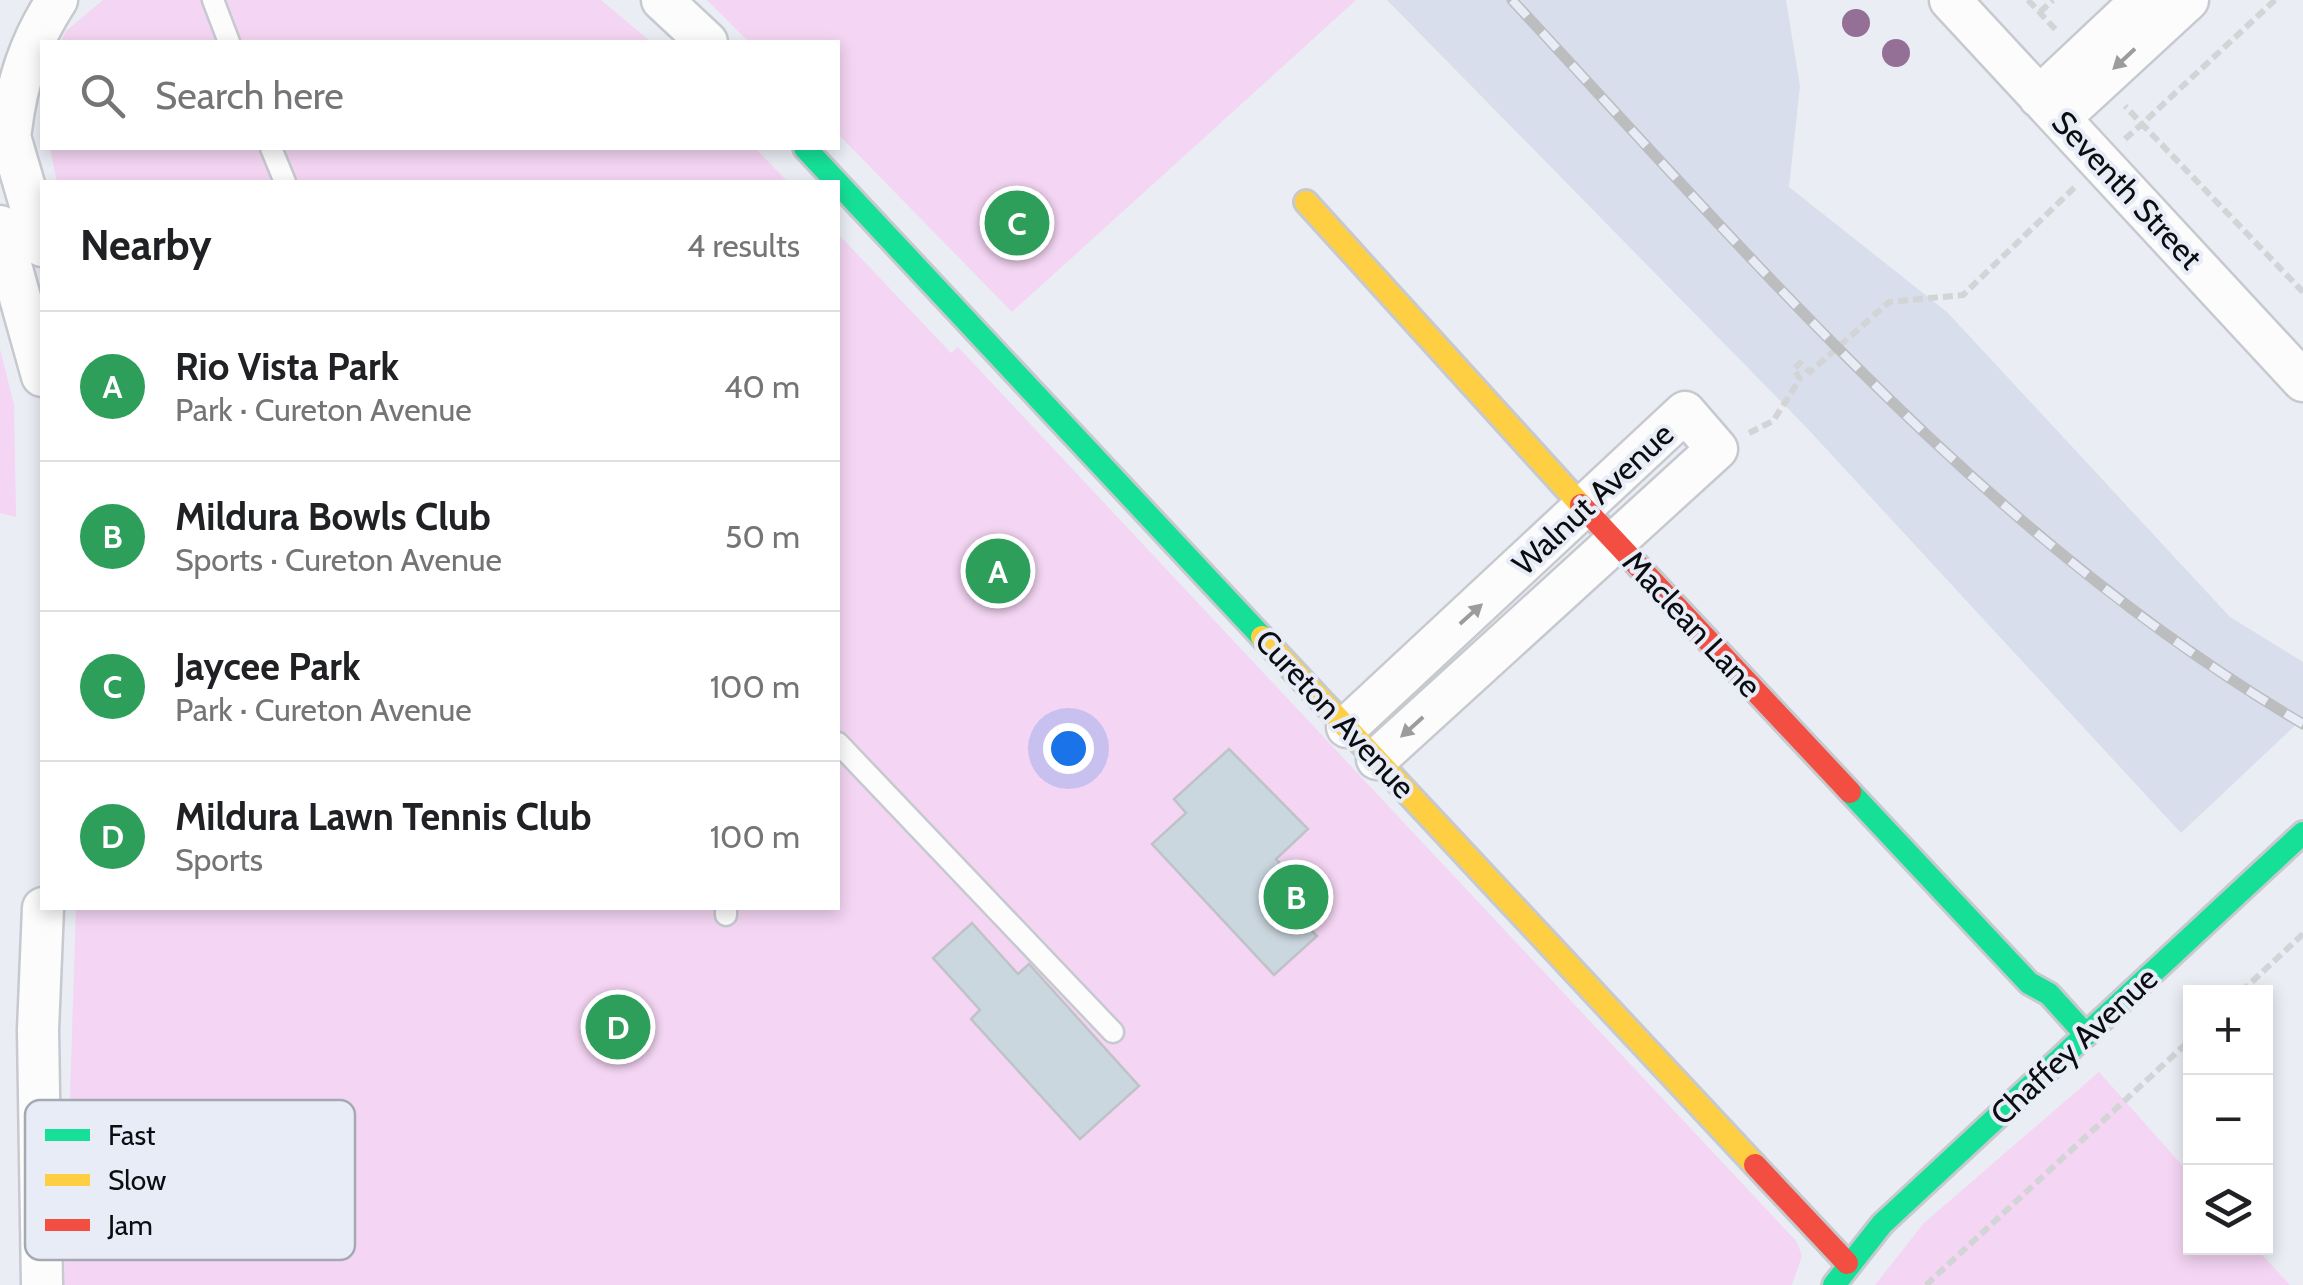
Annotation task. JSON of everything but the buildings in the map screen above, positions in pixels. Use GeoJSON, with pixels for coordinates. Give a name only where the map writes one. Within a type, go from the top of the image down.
{"type":"FeatureCollection","features":[{"type":"Feature","properties":{"kind":"street"},"geometry":{"type":"LineString","coordinates":[[40,239],[5,116],[34,36],[57,0]]}},
{"type":"Feature","properties":{"kind":"street"},"geometry":{"type":"LineString","coordinates":[[662,0],[704,40]]}},
{"type":"Feature","properties":{"kind":"street","name":"Seventh Street"},"geometry":{"type":"LineString","coordinates":[[1950,0],[2298,366]]}},
{"type":"Feature","properties":{"kind":"street"},"geometry":{"type":"LineString","coordinates":[[2050,107],[2142,0]]}},
{"type":"Feature","properties":{"kind":"street"},"geometry":{"type":"LineString","coordinates":[[2050,107],[2188,0]]}},
{"type":"Feature","properties":{"kind":"street","name":"Cureton Avenue"},"geometry":{"type":"LineString","coordinates":[[807,150],[835,180]]}},
{"type":"Feature","properties":{"kind":"street","name":"Cureton Avenue"},"geometry":{"type":"LineString","coordinates":[[840,185],[1847,1263]]}},
{"type":"Feature","properties":{"kind":"street","name":"Maclean Lane"},"geometry":{"type":"LineString","coordinates":[[1306,202],[1585,510],[2029,984],[2049,994],[2086,1035]]}},
{"type":"Feature","properties":{"kind":"street"},"geometry":{"type":"LineString","coordinates":[[0,226],[40,369]]}},
{"type":"Feature","properties":{"kind":"street","name":"Walnut Avenue"},"geometry":{"type":"LineString","coordinates":[[1347,727],[1441,671],[1615,542],[1685,412],[1717,449]]}},
{"type":"Feature","properties":{"kind":"street","name":"Walnut Avenue"},"geometry":{"type":"LineString","coordinates":[[1377,759],[1441,671],[1585,510],[1645,483]]}},
{"type":"Feature","properties":{"kind":"street","name":"Chaffey Avenue"},"geometry":{"type":"LineString","coordinates":[[1847,1263],[1882,1224],[2303,832]]}},
{"type":"Feature","properties":{"kind":"street"},"geometry":{"type":"LineString","coordinates":[[39,1100],[43,910]]}},
{"type":"Feature","properties":{"kind":"street"},"geometry":{"type":"LineString","coordinates":[[42,1260],[42,1285]]}},
{"type":"Feature","properties":{"kind":"street"},"geometry":{"type":"LineString","coordinates":[[1834,1285],[1847,1263]]}},
{"type":"Feature","properties":{"kind":"lane"},"geometry":{"type":"LineString","coordinates":[[213,0],[229,40]]}},
{"type":"Feature","properties":{"kind":"lane"},"geometry":{"type":"LineString","coordinates":[[272,150],[283,180]]}},
{"type":"Feature","properties":{"kind":"lane"},"geometry":{"type":"LineString","coordinates":[[840,745],[1113,1032]]}},
{"type":"Feature","properties":{"kind":"path"},"geometry":{"type":"LineString","coordinates":[[2040,12],[2054,0]]}},
{"type":"Feature","properties":{"kind":"path"},"geometry":{"type":"LineString","coordinates":[[1717,449],[1774,421],[1800,379],[1794,369],[1800,363],[1810,372],[1889,302],[1962,295],[2275,0]]}},
{"type":"Feature","properties":{"kind":"path"},"geometry":{"type":"LineString","coordinates":[[2142,124],[2303,292]]}},
{"type":"Feature","properties":{"kind":"path"},"geometry":{"type":"LineString","coordinates":[[2248,985],[2303,934]]}},
{"type":"Feature","properties":{"kind":"path"},"geometry":{"type":"LineString","coordinates":[[1926,1285],[2183,1046]]}},
{"type":"Feature","properties":{"kind":"shaded area"},"geometry":{"type":"Polygon","coordinates":[[[103,0],[601,0],[649,40],[62,40],[66,31],[103,0]]]}},
{"type":"Feature","properties":{"kind":"shaded area"},"geometry":{"type":"Polygon","coordinates":[[[707,0],[1356,0],[1012,312],[840,136],[840,40],[747,40],[707,0]]]}},
{"type":"Feature","properties":{"kind":"shaded area"},"geometry":{"type":"Polygon","coordinates":[[[1387,0],[1786,0],[1800,86],[1789,187],[1947,312],[2230,617],[2303,662],[2303,718],[2181,833],[1805,426],[1387,0]]]}},
{"type":"Feature","properties":{"kind":"shaded area"},"geometry":{"type":"Polygon","coordinates":[[[50,150],[757,150],[786,180],[57,180],[50,150]]]}},
{"type":"Feature","properties":{"kind":"shaded area"},"geometry":{"type":"Polygon","coordinates":[[[840,236],[951,353],[958,347],[1797,1242],[1802,1256],[1792,1285],[64,1285],[65,1260],[355,1260],[355,1100],[70,1100],[76,910],[840,910],[840,236]]]}},
{"type":"Feature","properties":{"kind":"shaded area"},"geometry":{"type":"Polygon","coordinates":[[[0,349],[14,405],[16,517],[0,513],[0,349]]]}},
{"type":"Feature","properties":{"kind":"shaded area"},"geometry":{"type":"Polygon","coordinates":[[[2099,1072],[2183,1166],[2183,1255],[2262,1255],[2290,1285],[1875,1285],[1924,1223],[2099,1072]]]}},
{"type":"Feature","properties":{"kind":"railway"},"geometry":{"type":"LineString","coordinates":[[1512,0],[1787,296],[1979,483],[2081,570],[2189,651],[2303,724]]}},
{"type":"Feature","properties":{"kind":"traffic: fast"},"geometry":{"type":"LineString","coordinates":[[807,150],[835,180]]}},
{"type":"Feature","properties":{"kind":"traffic: fast"},"geometry":{"type":"LineString","coordinates":[[840,185],[1262,637]]}},
{"type":"Feature","properties":{"kind":"traffic: fast"},"geometry":{"type":"LineString","coordinates":[[1850,792],[2029,983],[2049,994],[2086,1035]]}},
{"type":"Feature","properties":{"kind":"traffic: fast"},"geometry":{"type":"LineString","coordinates":[[1834,1285],[1882,1224],[2303,833]]}},
{"type":"Feature","properties":{"kind":"traffic: slow"},"geometry":{"type":"LineString","coordinates":[[1306,202],[1581,505]]}},
{"type":"Feature","properties":{"kind":"traffic: slow"},"geometry":{"type":"LineString","coordinates":[[1262,637],[1755,1165]]}},
{"type":"Feature","properties":{"kind":"traffic: jam"},"geometry":{"type":"LineString","coordinates":[[1581,505],[1850,792]]}},
{"type":"Feature","properties":{"kind":"traffic: jam"},"geometry":{"type":"LineString","coordinates":[[1755,1165],[1847,1263]]}},
{"type":"Feature","properties":{"kind":"place","name":"Jaycee Park"},"geometry":{"type":"Point","coordinates":[1017,223]}},
{"type":"Feature","properties":{"kind":"place","name":"Rio Vista Park"},"geometry":{"type":"Point","coordinates":[998,571]}},
{"type":"Feature","properties":{"kind":"place","name":"Mildura Bowls Club"},"geometry":{"type":"Point","coordinates":[1296,897]}},
{"type":"Feature","properties":{"kind":"place","name":"Mildura Lawn Tennis Club"},"geometry":{"type":"Point","coordinates":[618,1027]}}]}
